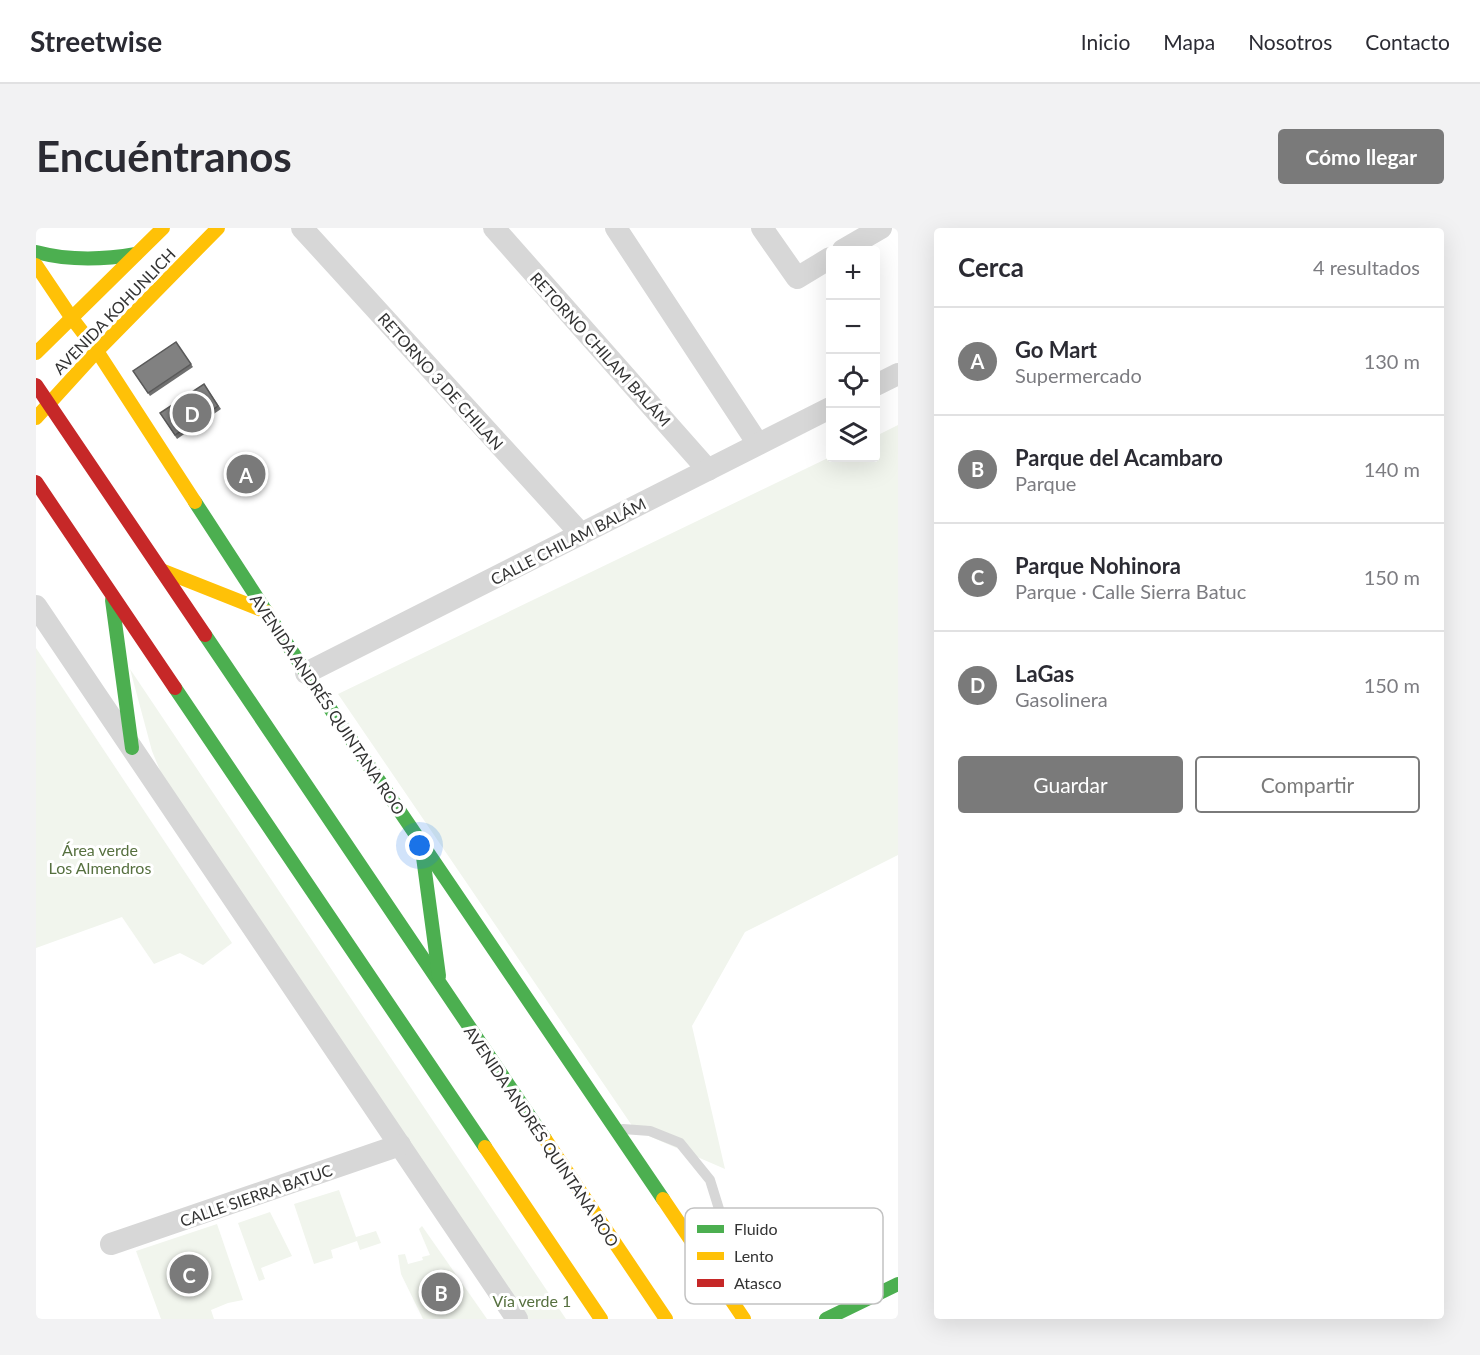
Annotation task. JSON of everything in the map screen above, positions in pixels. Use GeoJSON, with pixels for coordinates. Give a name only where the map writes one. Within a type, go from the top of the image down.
{"type":"FeatureCollection","features":[{"type":"Feature","properties":{"kind":"main road","name":"AVENIDA KOHUNLICH"},"geometry":{"type":"LineString","coordinates":[[36,353],[164,228]]}},
{"type":"Feature","properties":{"kind":"main road","name":"AVENIDA KOHUNLICH"},"geometry":{"type":"LineString","coordinates":[[36,418],[97,351],[218,228]]}},
{"type":"Feature","properties":{"kind":"main road"},"geometry":{"type":"LineString","coordinates":[[36,252],[79,259],[136,254]]}},
{"type":"Feature","properties":{"kind":"main road","name":"AVENIDA ANDRÉS QUINTANA ROO"},"geometry":{"type":"LineString","coordinates":[[36,265],[97,351],[306,673],[685,1231]]}},
{"type":"Feature","properties":{"kind":"main road","name":"AVENIDA ANDRÉS QUINTANA ROO"},"geometry":{"type":"LineString","coordinates":[[36,385],[666,1319]]}},
{"type":"Feature","properties":{"kind":"main road"},"geometry":{"type":"LineString","coordinates":[[36,482],[601,1319]]}},
{"type":"Feature","properties":{"kind":"main road"},"geometry":{"type":"LineString","coordinates":[[162,570],[267,612]]}},
{"type":"Feature","properties":{"kind":"main road"},"geometry":{"type":"LineString","coordinates":[[111,592],[132,748]]}},
{"type":"Feature","properties":{"kind":"main road"},"geometry":{"type":"LineString","coordinates":[[421,842],[440,984]]}},
{"type":"Feature","properties":{"kind":"main road"},"geometry":{"type":"LineString","coordinates":[[883,1291],[898,1284]]}},
{"type":"Feature","properties":{"kind":"main road","name":"AVENIDA ANDRÉS QUINTANA ROO"},"geometry":{"type":"LineString","coordinates":[[734,1304],[744,1319]]}},
{"type":"Feature","properties":{"kind":"main road"},"geometry":{"type":"LineString","coordinates":[[826,1319],[857,1304]]}},
{"type":"Feature","properties":{"kind":"street","name":"RETORNO 3 DE CHILAN"},"geometry":{"type":"LineString","coordinates":[[302,228],[581,534]]}},
{"type":"Feature","properties":{"kind":"street","name":"RETORNO CHILAM BALÁM"},"geometry":{"type":"LineString","coordinates":[[494,228],[708,470]]}},
{"type":"Feature","properties":{"kind":"street"},"geometry":{"type":"LineString","coordinates":[[616,228],[759,444]]}},
{"type":"Feature","properties":{"kind":"street"},"geometry":{"type":"LineString","coordinates":[[762,228],[798,278],[826,261]]}},
{"type":"Feature","properties":{"kind":"street"},"geometry":{"type":"LineString","coordinates":[[850,246],[882,228]]}},
{"type":"Feature","properties":{"kind":"street"},"geometry":{"type":"LineString","coordinates":[[880,383],[898,374]]}},
{"type":"Feature","properties":{"kind":"street","name":"CALLE CHILAM BALÁM"},"geometry":{"type":"LineString","coordinates":[[306,673],[826,410]]}},
{"type":"Feature","properties":{"kind":"street"},"geometry":{"type":"LineString","coordinates":[[36,606],[517,1319]]}},
{"type":"Feature","properties":{"kind":"street","name":"CALLE SIERRA BATUC"},"geometry":{"type":"LineString","coordinates":[[111,1244],[400,1145]]}},
{"type":"Feature","properties":{"kind":"lane"},"geometry":{"type":"LineString","coordinates":[[615,1128],[650,1131],[680,1143],[710,1180],[719,1208]]}},
{"type":"Feature","properties":{"kind":"green space"},"geometry":{"type":"Polygon","coordinates":[[[898,425],[898,855],[745,932],[692,1026],[725,1169],[635,1130],[338,694],[826,459],[826,462],[880,462],[880,434],[898,425]]]}},
{"type":"Feature","properties":{"kind":"green space","name":"Área verde Los Almendros"},"geometry":{"type":"Polygon","coordinates":[[[36,648],[232,943],[203,965],[180,953],[154,964],[122,917],[36,948],[36,648]]]}},
{"type":"Feature","properties":{"kind":"green space","name":"Vía verde 1"},"geometry":{"type":"Polygon","coordinates":[[[130,669],[566,1319],[523,1319],[166,785],[152,751],[130,669]]]}},
{"type":"Feature","properties":{"kind":"green space"},"geometry":{"type":"Polygon","coordinates":[[[339,1190],[356,1237],[376,1231],[381,1243],[360,1250],[357,1241],[331,1250],[333,1258],[314,1264],[294,1204],[339,1190]]]}},
{"type":"Feature","properties":{"kind":"green space"},"geometry":{"type":"Polygon","coordinates":[[[270,1212],[292,1256],[261,1268],[265,1279],[259,1281],[238,1223],[270,1212]]]}},
{"type":"Feature","properties":{"kind":"green space"},"geometry":{"type":"Polygon","coordinates":[[[217,1224],[243,1300],[211,1310],[214,1319],[161,1319],[136,1251],[217,1224]]]}},
{"type":"Feature","properties":{"kind":"green space"},"geometry":{"type":"Polygon","coordinates":[[[422,1226],[487,1319],[423,1319],[401,1274],[398,1255],[405,1254],[408,1264],[423,1260],[422,1257],[430,1255],[419,1229],[422,1226]]]}},
{"type":"Feature","properties":{"kind":"building"},"geometry":{"type":"Polygon","coordinates":[[[176,342],[191,364],[148,393],[133,371],[176,342]]]}},
{"type":"Feature","properties":{"kind":"building"},"geometry":{"type":"Polygon","coordinates":[[[204,384],[218,406],[175,435],[160,413],[204,384]]]}},
{"type":"Feature","properties":{"kind":"traffic: fast"},"geometry":{"type":"LineString","coordinates":[[36,252],[86,259],[136,254]]}},
{"type":"Feature","properties":{"kind":"traffic: fast"},"geometry":{"type":"LineString","coordinates":[[195,502],[306,673],[663,1199]]}},
{"type":"Feature","properties":{"kind":"traffic: fast"},"geometry":{"type":"LineString","coordinates":[[112,600],[132,748]]}},
{"type":"Feature","properties":{"kind":"traffic: fast"},"geometry":{"type":"LineString","coordinates":[[205,635],[545,1139]]}},
{"type":"Feature","properties":{"kind":"traffic: fast"},"geometry":{"type":"LineString","coordinates":[[175,688],[485,1147]]}},
{"type":"Feature","properties":{"kind":"traffic: fast"},"geometry":{"type":"LineString","coordinates":[[421,842],[439,976]]}},
{"type":"Feature","properties":{"kind":"traffic: fast"},"geometry":{"type":"LineString","coordinates":[[883,1291],[898,1284]]}},
{"type":"Feature","properties":{"kind":"traffic: fast"},"geometry":{"type":"LineString","coordinates":[[826,1319],[857,1304]]}},
{"type":"Feature","properties":{"kind":"traffic: slow"},"geometry":{"type":"LineString","coordinates":[[36,353],[163,228]]}},
{"type":"Feature","properties":{"kind":"traffic: slow"},"geometry":{"type":"LineString","coordinates":[[36,418],[97,351],[218,228]]}},
{"type":"Feature","properties":{"kind":"traffic: slow"},"geometry":{"type":"LineString","coordinates":[[36,265],[97,351],[195,502]]}},
{"type":"Feature","properties":{"kind":"traffic: slow"},"geometry":{"type":"LineString","coordinates":[[161,570],[267,612]]}},
{"type":"Feature","properties":{"kind":"traffic: slow"},"geometry":{"type":"LineString","coordinates":[[545,1139],[666,1319]]}},
{"type":"Feature","properties":{"kind":"traffic: slow"},"geometry":{"type":"LineString","coordinates":[[485,1147],[601,1319]]}},
{"type":"Feature","properties":{"kind":"traffic: slow"},"geometry":{"type":"LineString","coordinates":[[663,1199],[685,1232]]}},
{"type":"Feature","properties":{"kind":"traffic: slow"},"geometry":{"type":"LineString","coordinates":[[734,1304],[744,1319]]}},
{"type":"Feature","properties":{"kind":"traffic: jam"},"geometry":{"type":"LineString","coordinates":[[36,385],[205,635]]}},
{"type":"Feature","properties":{"kind":"traffic: jam"},"geometry":{"type":"LineString","coordinates":[[36,482],[175,688]]}},
{"type":"Feature","properties":{"kind":"place","name":"LaGas"},"geometry":{"type":"Point","coordinates":[192,413]}},
{"type":"Feature","properties":{"kind":"place","name":"Go Mart"},"geometry":{"type":"Point","coordinates":[246,474]}},
{"type":"Feature","properties":{"kind":"place","name":"Parque Nohinora"},"geometry":{"type":"Point","coordinates":[189,1274]}},
{"type":"Feature","properties":{"kind":"place","name":"Parque del Acambaro"},"geometry":{"type":"Point","coordinates":[441,1292]}}]}
